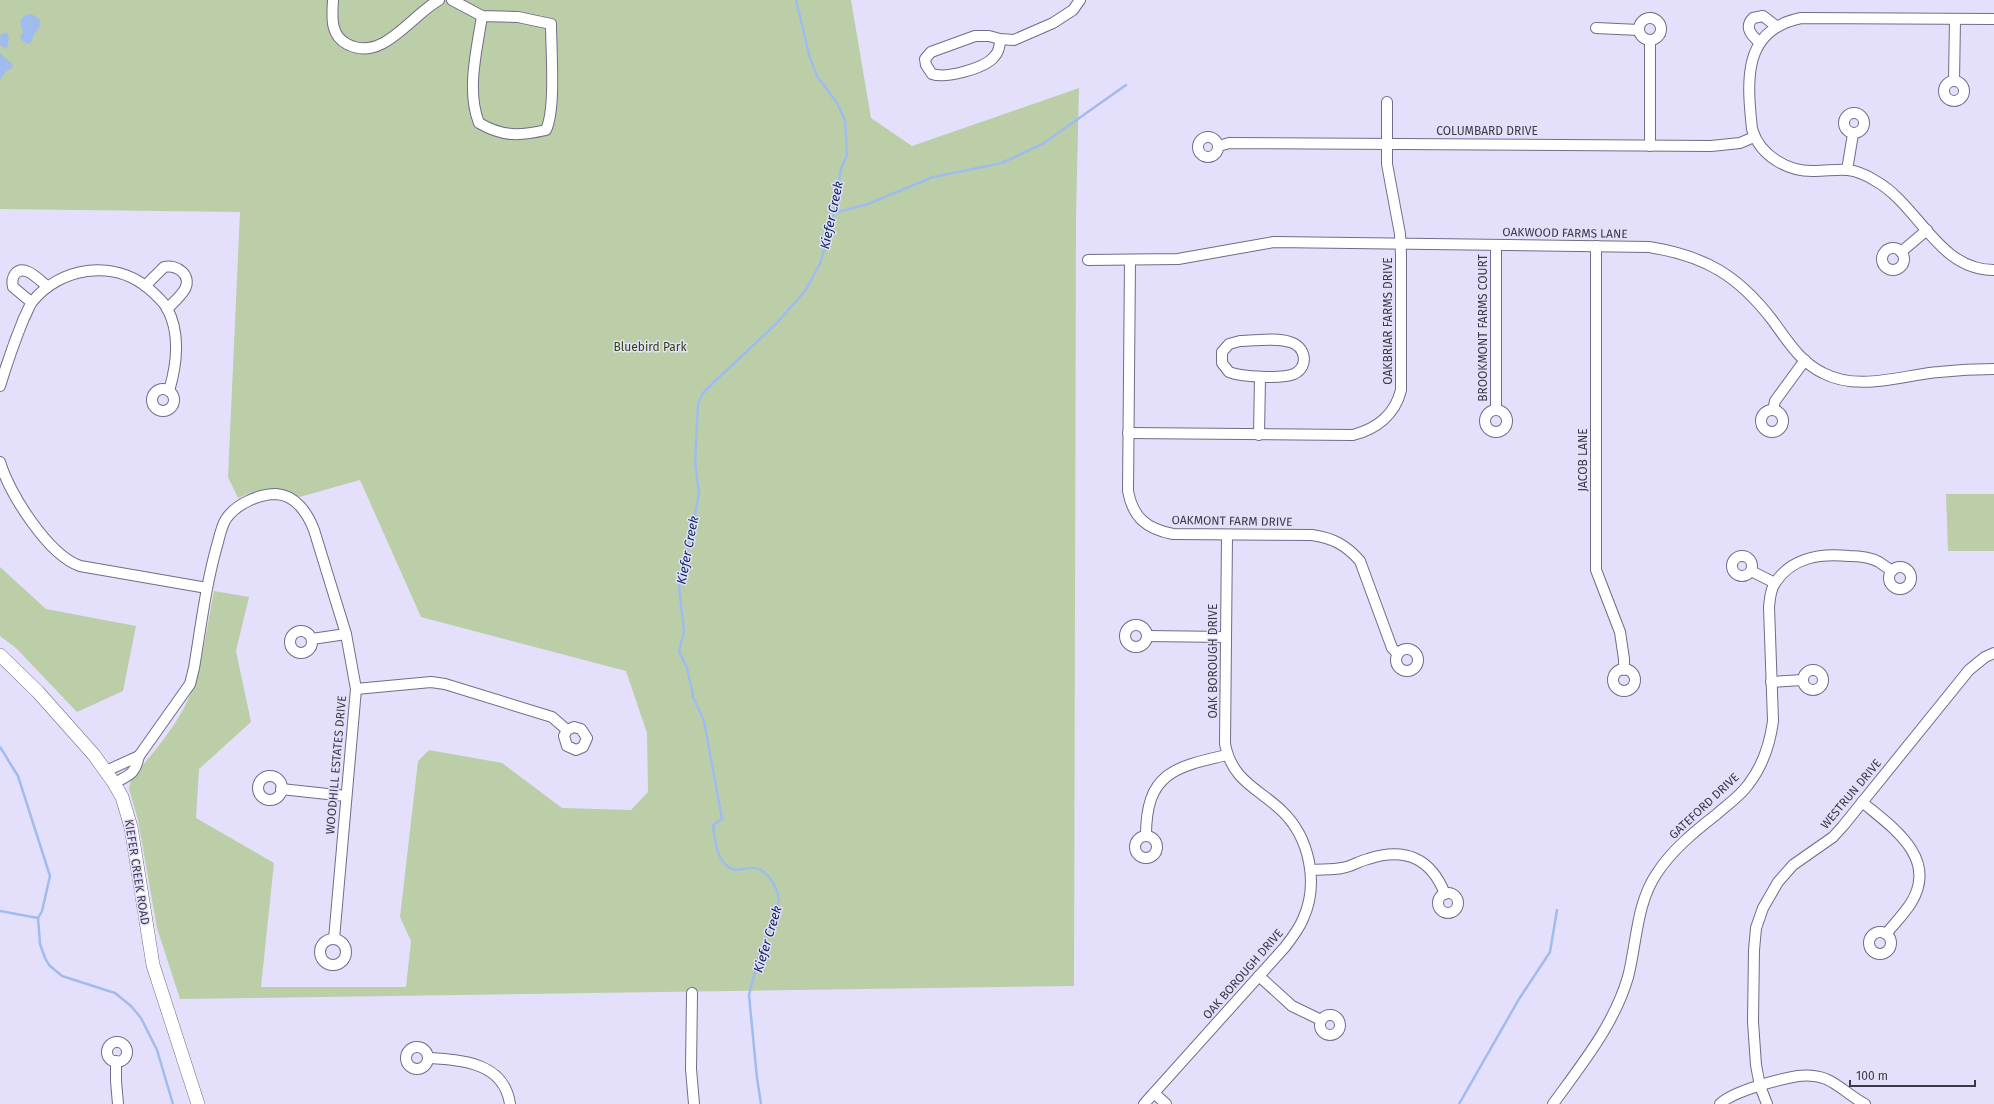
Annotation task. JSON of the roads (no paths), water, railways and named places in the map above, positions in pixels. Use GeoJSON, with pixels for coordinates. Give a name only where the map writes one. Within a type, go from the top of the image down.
{"type":"FeatureCollection","features":[{"type":"Feature","properties":{"kind":"street"},"geometry":{"type":"LineString","coordinates":[[332,0],[332,25],[338,36],[346,43],[356,48],[366,50],[386,43],[416,16],[439,0]]}},
{"type":"Feature","properties":{"kind":"street"},"geometry":{"type":"LineString","coordinates":[[452,0],[482,16],[518,17],[551,24],[550,122],[546,130],[531,134],[502,134],[479,123],[475,112],[474,88],[482,16]]}},
{"type":"Feature","properties":{"kind":"street"},"geometry":{"type":"LineString","coordinates":[[1000,39],[998,51],[989,62],[957,73],[938,76],[932,74],[926,65],[925,59],[931,52],[976,36],[989,36],[1000,39],[1014,40],[1053,23],[1073,10],[1080,0]]}},
{"type":"Feature","properties":{"kind":"street"},"geometry":{"type":"LineString","coordinates":[[1759,42],[1749,31],[1749,24],[1753,18],[1763,16],[1776,26]]}},
{"type":"Feature","properties":{"kind":"street"},"geometry":{"type":"LineString","coordinates":[[1647,18],[1658,21],[1662,28],[1660,35],[1650,40],[1644,38],[1639,30],[1641,23],[1647,18]]}},
{"type":"Feature","properties":{"kind":"street"},"geometry":{"type":"LineString","coordinates":[[1994,19],[1800,18],[1786,21],[1776,26],[1759,42],[1751,64],[1750,74],[1751,120],[1754,137],[1767,154],[1789,167],[1814,171],[1847,170],[1872,178],[1893,192],[1943,249],[1962,263],[1972,267],[1994,270]]}},
{"type":"Feature","properties":{"kind":"street"},"geometry":{"type":"LineString","coordinates":[[1954,81],[1955,19]]}},
{"type":"Feature","properties":{"kind":"street"},"geometry":{"type":"LineString","coordinates":[[1596,28],[1639,30]]}},
{"type":"Feature","properties":{"kind":"street"},"geometry":{"type":"LineString","coordinates":[[1650,40],[1650,146]]}},
{"type":"Feature","properties":{"kind":"street","name":"OAKBRIAR FARMS DRIVE"},"geometry":{"type":"LineString","coordinates":[[1128,433],[1353,435],[1376,426],[1393,410],[1398,401],[1401,390],[1401,244],[1387,164],[1387,102]]}},
{"type":"Feature","properties":{"kind":"street"},"geometry":{"type":"LineString","coordinates":[[1847,170],[1853,134]]}},
{"type":"Feature","properties":{"kind":"street","name":"COLUMBARD DRIVE"},"geometry":{"type":"LineString","coordinates":[[1219,146],[1229,143],[1650,146],[1726,145],[1740,143],[1754,137]]}},
{"type":"Feature","properties":{"kind":"street"},"geometry":{"type":"LineString","coordinates":[[1901,252],[1927,230]]}},
{"type":"Feature","properties":{"kind":"street","name":"OAKWOOD FARMS LANE"},"geometry":{"type":"LineString","coordinates":[[1088,260],[1193,258],[1274,242],[1649,247],[1670,250],[1699,259],[1736,281],[1772,320],[1790,346],[1805,360],[1823,373],[1842,379],[1864,382],[1883,381],[1939,372],[1994,369]]}},
{"type":"Feature","properties":{"kind":"street","name":"BROOKMONT FARMS COURT"},"geometry":{"type":"LineString","coordinates":[[1496,245],[1496,410]]}},
{"type":"Feature","properties":{"kind":"street","name":"JACOB LANE"},"geometry":{"type":"LineString","coordinates":[[1596,246],[1596,570],[1601,588],[1620,632],[1624,670]]}},
{"type":"Feature","properties":{"kind":"street","name":"OAKMONT FARM DRIVE"},"geometry":{"type":"LineString","coordinates":[[1130,260],[1128,433],[1129,496],[1135,512],[1144,522],[1158,531],[1173,534],[1312,535],[1328,537],[1341,543],[1352,551],[1360,561],[1392,648],[1398,654]]}},
{"type":"Feature","properties":{"kind":"street"},"geometry":{"type":"LineString","coordinates":[[145,286],[164,266],[175,266],[184,272],[186,278],[185,289],[167,309]]}},
{"type":"Feature","properties":{"kind":"street"},"geometry":{"type":"LineString","coordinates":[[0,386],[17,334],[32,302],[47,286],[67,276],[97,270],[128,276],[145,286],[160,298],[167,309],[176,344],[175,370],[170,391]]}},
{"type":"Feature","properties":{"kind":"street"},"geometry":{"type":"LineString","coordinates":[[32,302],[13,287],[12,280],[15,274],[20,271],[27,271],[47,286]]}},
{"type":"Feature","properties":{"kind":"street"},"geometry":{"type":"LineString","coordinates":[[1240,341],[1285,341],[1300,348],[1303,352],[1304,361],[1298,371],[1290,375],[1260,377],[1229,372],[1222,363],[1222,352],[1225,347],[1229,344],[1240,341]]}},
{"type":"Feature","properties":{"kind":"street"},"geometry":{"type":"LineString","coordinates":[[1773,410],[1775,401],[1805,360]]}},
{"type":"Feature","properties":{"kind":"street"},"geometry":{"type":"LineString","coordinates":[[1259,435],[1260,377]]}},
{"type":"Feature","properties":{"kind":"street"},"geometry":{"type":"LineString","coordinates":[[0,462],[4,475],[13,492],[41,534],[68,560],[80,566],[207,588]]}},
{"type":"Feature","properties":{"kind":"street","name":"WOODHILL ESTATES DRIVE"},"geometry":{"type":"LineString","coordinates":[[114,783],[132,774],[136,769],[139,756],[190,684],[207,588],[225,520],[236,507],[266,494],[279,494],[293,501],[303,509],[310,518],[346,634],[356,689],[334,939]]}},
{"type":"Feature","properties":{"kind":"street","name":"OAK BOROUGH DRIVE"},"geometry":{"type":"LineString","coordinates":[[1144,1104],[1293,937],[1304,918],[1309,903],[1311,870],[1308,854],[1300,836],[1283,812],[1248,785],[1237,774],[1227,755],[1225,744],[1227,535]]}},
{"type":"Feature","properties":{"kind":"street"},"geometry":{"type":"LineString","coordinates":[[1751,571],[1775,583],[1794,565],[1806,558],[1820,554],[1867,558],[1878,562],[1892,571]]}},
{"type":"Feature","properties":{"kind":"street","name":"GATEFORD DRIVE"},"geometry":{"type":"LineString","coordinates":[[1553,1104],[1604,1032],[1619,1000],[1628,977],[1643,902],[1656,874],[1665,861],[1747,786],[1758,770],[1771,737],[1773,722],[1769,607],[1771,593],[1775,583]]}},
{"type":"Feature","properties":{"kind":"street"},"geometry":{"type":"LineString","coordinates":[[312,639],[346,634]]}},
{"type":"Feature","properties":{"kind":"street"},"geometry":{"type":"LineString","coordinates":[[1147,636],[1226,637]]}},
{"type":"Feature","properties":{"kind":"street","name":"WESTRUN DRIVE"},"geometry":{"type":"LineString","coordinates":[[1767,1104],[1760,1086],[1756,1065],[1753,1022],[1754,950],[1756,928],[1769,895],[1793,865],[1833,837],[1969,670],[1985,657],[1994,652]]}},
{"type":"Feature","properties":{"kind":"street","name":"KIEFER CREEK ROAD"},"geometry":{"type":"LineString","coordinates":[[0,655],[38,692],[94,755],[122,797],[131,827],[153,965],[198,1104]]}},
{"type":"Feature","properties":{"kind":"street"},"geometry":{"type":"LineString","coordinates":[[1771,682],[1803,680]]}},
{"type":"Feature","properties":{"kind":"street"},"geometry":{"type":"LineString","coordinates":[[356,689],[431,682],[445,684],[552,717],[567,730]]}},
{"type":"Feature","properties":{"kind":"street"},"geometry":{"type":"LineString","coordinates":[[574,727],[584,731],[587,738],[582,747],[576,750],[567,746],[564,736],[567,730],[574,727]]}},
{"type":"Feature","properties":{"kind":"street"},"geometry":{"type":"LineString","coordinates":[[1146,836],[1146,817],[1150,798],[1163,779],[1179,768],[1227,755]]}},
{"type":"Feature","properties":{"kind":"street"},"geometry":{"type":"LineString","coordinates":[[106,772],[139,756]]}},
{"type":"Feature","properties":{"kind":"street"},"geometry":{"type":"LineString","coordinates":[[281,789],[346,796]]}},
{"type":"Feature","properties":{"kind":"street"},"geometry":{"type":"LineString","coordinates":[[1862,802],[1905,839],[1912,848],[1918,870],[1918,882],[1912,902],[1886,934]]}},
{"type":"Feature","properties":{"kind":"street"},"geometry":{"type":"LineString","coordinates":[[1311,870],[1342,868],[1381,855],[1403,854],[1414,857],[1425,864],[1439,879],[1445,894]]}},
{"type":"Feature","properties":{"kind":"street"},"geometry":{"type":"LineString","coordinates":[[1259,976],[1292,1006],[1321,1020]]}},
{"type":"Feature","properties":{"kind":"street"},"geometry":{"type":"LineString","coordinates":[[692,993],[691,1069],[694,1104]]}},
{"type":"Feature","properties":{"kind":"street"},"geometry":{"type":"LineString","coordinates":[[428,1058],[464,1060],[489,1070],[507,1091],[510,1104]]}},
{"type":"Feature","properties":{"kind":"street"},"geometry":{"type":"LineString","coordinates":[[116,1062],[118,1104]]}},
{"type":"Feature","properties":{"kind":"street"},"geometry":{"type":"LineString","coordinates":[[1720,1104],[1731,1096],[1760,1086],[1799,1076],[1814,1076],[1839,1086],[1865,1104]]}},
{"type":"Feature","properties":{"kind":"street"},"geometry":{"type":"LineString","coordinates":[[1154,1093],[1166,1104]]}},
{"type":"Feature","properties":{"kind":"water"},"geometry":{"type":"Polygon","coordinates":[[[30,14],[39,20],[40,25],[31,42],[28,44],[21,40],[20,36],[23,33],[20,21],[24,16],[30,14]]]}},
{"type":"Feature","properties":{"kind":"water"},"geometry":{"type":"Polygon","coordinates":[[[7,32],[9,39],[7,49],[0,45],[0,35],[7,32]]]}},
{"type":"Feature","properties":{"kind":"water"},"geometry":{"type":"Polygon","coordinates":[[[0,53],[12,64],[13,67],[5,72],[0,81],[0,53]]]}},
{"type":"Feature","properties":{"kind":"waterway","name":"Kiefer Creek"},"geometry":{"type":"LineString","coordinates":[[761,1104],[749,995],[759,956],[779,901],[771,879],[762,871],[751,868],[736,870],[730,868],[723,862],[718,853],[713,825],[722,819],[704,721],[692,695],[687,668],[679,651],[684,631],[679,587],[681,570],[691,539],[699,493],[695,463],[698,404],[703,393],[775,325],[805,291],[820,264],[834,213],[841,169],[847,155],[845,120],[837,103],[817,76],[810,58],[796,0]]}},
{"type":"Feature","properties":{"kind":"waterway"},"geometry":{"type":"LineString","coordinates":[[834,213],[868,204],[933,177],[1002,163],[1044,143],[1126,85]]}},
{"type":"Feature","properties":{"kind":"waterway"},"geometry":{"type":"LineString","coordinates":[[0,747],[18,776],[50,876],[42,911],[38,918],[40,944],[45,958],[49,965],[62,976],[115,993],[131,1006],[141,1018],[157,1050],[173,1104]]}},
{"type":"Feature","properties":{"kind":"waterway"},"geometry":{"type":"LineString","coordinates":[[1459,1104],[1519,999],[1550,952],[1557,910]]}},
{"type":"Feature","properties":{"kind":"waterway"},"geometry":{"type":"LineString","coordinates":[[0,911],[38,918]]}},
{"type":"Feature","properties":{"kind":"park label","name":"Bluebird Park"},"geometry":{"type":"Point","coordinates":[650,347]}}]}
